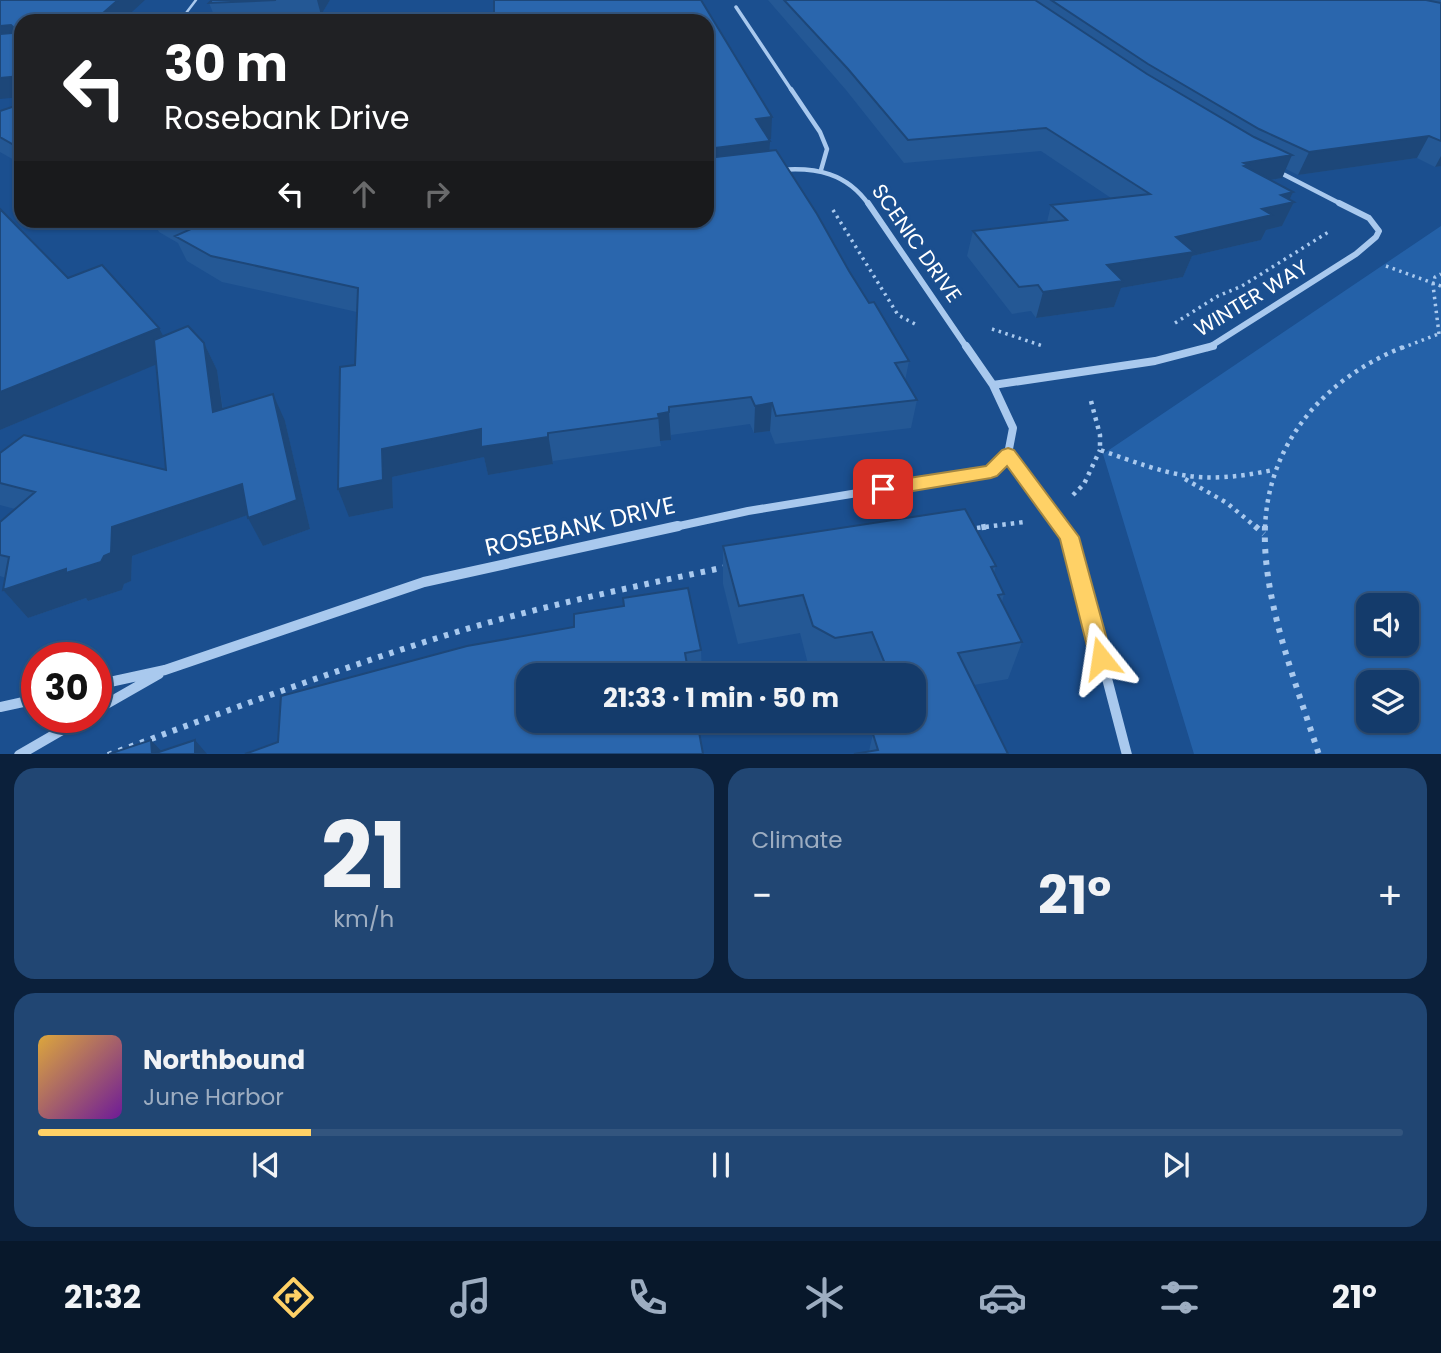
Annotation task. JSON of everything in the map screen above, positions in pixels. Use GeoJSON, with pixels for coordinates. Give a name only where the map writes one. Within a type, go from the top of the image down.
{"type":"FeatureCollection","features":[{"type":"Feature","properties":{"kind":"street"},"geometry":{"type":"LineString","coordinates":[[736,7],[825,142],[827,149],[821,170]]}},
{"type":"Feature","properties":{"kind":"street","name":"WINTER WAY"},"geometry":{"type":"LineString","coordinates":[[993,385],[1155,362],[1211,346],[1356,254],[1376,237],[1378,231],[1375,223],[1358,211],[1270,168]]}},
{"type":"Feature","properties":{"kind":"street","name":"SCENIC DRIVE"},"geometry":{"type":"LineString","coordinates":[[770,171],[821,170],[843,178],[859,190],[993,385],[1013,428],[1008,454]]}},
{"type":"Feature","properties":{"kind":"street"},"geometry":{"type":"LineString","coordinates":[[1008,454],[1070,537],[1126,754]]}},
{"type":"Feature","properties":{"kind":"street","name":"ROSEBANK DRIVE"},"geometry":{"type":"LineString","coordinates":[[112,682],[165,670],[424,582],[748,511],[991,471],[1008,454]]}},
{"type":"Feature","properties":{"kind":"street","name":"ROSEBANK DRIVE"},"geometry":{"type":"LineString","coordinates":[[112,701],[165,670]]}},
{"type":"Feature","properties":{"kind":"street"},"geometry":{"type":"LineString","coordinates":[[0,708],[21,703]]}},
{"type":"Feature","properties":{"kind":"street"},"geometry":{"type":"LineString","coordinates":[[19,754],[56,733]]}},
{"type":"Feature","properties":{"kind":"lane"},"geometry":{"type":"LineString","coordinates":[[185,14],[196,0]]}},
{"type":"Feature","properties":{"kind":"lane"},"geometry":{"type":"LineString","coordinates":[[732,0],[736,7]]}},
{"type":"Feature","properties":{"kind":"path"},"geometry":{"type":"LineString","coordinates":[[832,208],[898,315],[911,324],[952,324],[988,328],[1047,348]]}},
{"type":"Feature","properties":{"kind":"path"},"geometry":{"type":"LineString","coordinates":[[1167,327],[1218,296],[1242,286],[1335,228]]}},
{"type":"Feature","properties":{"kind":"path"},"geometry":{"type":"LineString","coordinates":[[1356,254],[1441,286]]}},
{"type":"Feature","properties":{"kind":"path"},"geometry":{"type":"LineString","coordinates":[[1319,754],[1290,660],[1270,579],[1264,534],[1273,470],[1307,413],[1361,366],[1440,333],[1433,285],[1435,277],[1441,274]]}},
{"type":"Feature","properties":{"kind":"path"},"geometry":{"type":"LineString","coordinates":[[967,529],[1020,523],[1053,513],[1084,484],[1100,450],[1097,415],[1091,401],[1069,373]]}},
{"type":"Feature","properties":{"kind":"path"},"geometry":{"type":"LineString","coordinates":[[1100,450],[1182,477],[1227,503],[1264,534]]}},
{"type":"Feature","properties":{"kind":"path"},"geometry":{"type":"LineString","coordinates":[[1182,477],[1239,477],[1273,470]]}},
{"type":"Feature","properties":{"kind":"path"},"geometry":{"type":"LineString","coordinates":[[108,754],[369,660],[462,631],[575,599],[728,566]]}},
{"type":"Feature","properties":{"kind":"shaded area"},"geometry":{"type":"Polygon","coordinates":[[[1441,226],[1441,754],[1194,754],[1103,454],[1441,226]]]}},
{"type":"Feature","properties":{"kind":"building"},"geometry":{"type":"Polygon","coordinates":[[[0,0],[118,0],[102,14],[14,14],[14,28],[11,25],[0,26],[0,0]]]}},
{"type":"Feature","properties":{"kind":"building"},"geometry":{"type":"Polygon","coordinates":[[[212,0],[276,0],[209,3],[212,0]]]}},
{"type":"Feature","properties":{"kind":"building"},"geometry":{"type":"Polygon","coordinates":[[[494,0],[701,0],[709,14],[494,14],[494,0]]]}},
{"type":"Feature","properties":{"kind":"building"},"geometry":{"type":"Polygon","coordinates":[[[784,0],[1035,0],[1147,74],[1254,137],[1292,155],[1244,163],[1248,165],[1244,166],[1293,192],[1281,195],[1294,202],[1262,209],[1272,215],[1176,237],[1194,252],[1107,265],[1123,281],[1043,292],[1038,285],[1019,287],[973,231],[1067,220],[1051,205],[1150,194],[1046,128],[908,140],[848,69],[784,0]]]}},
{"type":"Feature","properties":{"kind":"building"},"geometry":{"type":"Polygon","coordinates":[[[1051,0],[1426,0],[1441,3],[1441,141],[1429,136],[1309,152],[1259,129],[1148,64],[1051,0]]]}},
{"type":"Feature","properties":{"kind":"building"},"geometry":{"type":"Polygon","coordinates":[[[714,21],[772,117],[756,119],[770,141],[714,148],[714,21]]]}},
{"type":"Feature","properties":{"kind":"building"},"geometry":{"type":"Polygon","coordinates":[[[14,32],[14,77],[0,78],[0,34],[14,32]]]}},
{"type":"Feature","properties":{"kind":"building"},"geometry":{"type":"Polygon","coordinates":[[[14,106],[14,145],[0,137],[0,111],[14,106]]]}},
{"type":"Feature","properties":{"kind":"building"},"geometry":{"type":"Polygon","coordinates":[[[776,150],[869,303],[874,302],[909,361],[895,363],[917,400],[776,416],[772,403],[755,406],[751,397],[669,407],[669,412],[658,414],[659,418],[548,433],[548,437],[481,447],[481,429],[382,449],[383,480],[338,489],[340,367],[355,365],[358,288],[211,256],[175,236],[189,230],[185,228],[714,228],[714,157],[776,150]]]}},
{"type":"Feature","properties":{"kind":"building"},"geometry":{"type":"Polygon","coordinates":[[[0,209],[14,223],[14,228],[19,228],[68,278],[102,265],[159,328],[0,392],[0,209]]]}},
{"type":"Feature","properties":{"kind":"building"},"geometry":{"type":"Polygon","coordinates":[[[188,326],[204,343],[213,412],[273,394],[297,500],[248,518],[242,484],[112,527],[111,553],[104,556],[101,562],[66,573],[66,569],[3,590],[9,557],[0,555],[0,522],[35,492],[0,483],[0,453],[24,435],[166,470],[154,340],[188,326]]]}},
{"type":"Feature","properties":{"kind":"building"},"geometry":{"type":"Polygon","coordinates":[[[965,509],[996,566],[991,567],[1004,594],[998,595],[1022,642],[958,653],[1008,754],[854,754],[878,750],[873,734],[926,733],[926,663],[885,663],[872,632],[835,638],[813,626],[803,595],[739,606],[723,546],[965,509]]]}},
{"type":"Feature","properties":{"kind":"building"},"geometry":{"type":"Polygon","coordinates":[[[688,588],[701,650],[685,653],[687,663],[516,663],[516,733],[699,733],[703,754],[245,754],[278,742],[281,696],[467,646],[574,627],[574,614],[624,606],[623,598],[688,588]]]}},
{"type":"Feature","properties":{"kind":"building"},"geometry":{"type":"Polygon","coordinates":[[[151,740],[152,754],[109,754],[151,740]]]}},
{"type":"Feature","properties":{"kind":"building"},"geometry":{"type":"Polygon","coordinates":[[[195,740],[195,754],[153,754],[195,740]]]}},
{"type":"Feature","properties":{"kind":"route"},"geometry":{"type":"LineString","coordinates":[[883,489],[991,471],[1008,454],[1070,537],[1101,658]]}}]}
